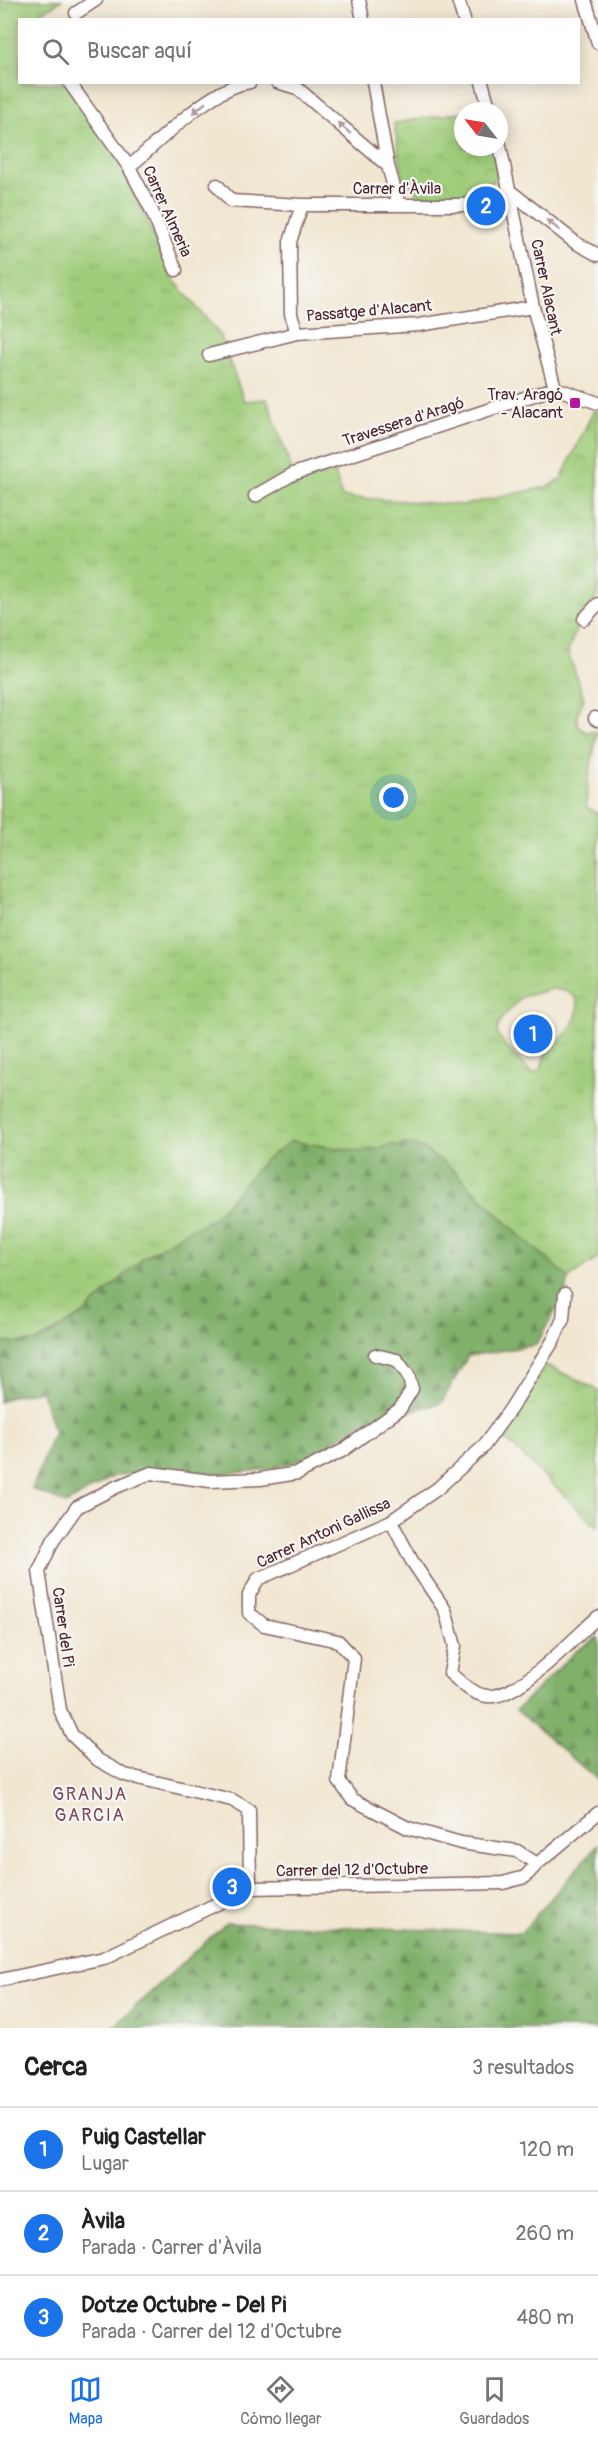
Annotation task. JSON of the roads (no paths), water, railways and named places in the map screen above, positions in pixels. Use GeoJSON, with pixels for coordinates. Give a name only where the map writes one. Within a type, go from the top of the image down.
{"type":"FeatureCollection","features":[{"type":"Feature","properties":{"kind":"street"},"geometry":{"type":"LineString","coordinates":[[74,0],[75,16]]}},
{"type":"Feature","properties":{"kind":"street"},"geometry":{"type":"LineString","coordinates":[[75,16],[96,0]]}},
{"type":"Feature","properties":{"kind":"street"},"geometry":{"type":"LineString","coordinates":[[359,0],[363,18]]}},
{"type":"Feature","properties":{"kind":"street"},"geometry":{"type":"LineString","coordinates":[[458,0],[463,18]]}},
{"type":"Feature","properties":{"kind":"street"},"geometry":{"type":"LineString","coordinates":[[585,0],[593,13],[598,43]]}},
{"type":"Feature","properties":{"kind":"street","name":"Carrer Almeria"},"geometry":{"type":"LineString","coordinates":[[70,84],[129,166],[151,209],[176,270]]}},
{"type":"Feature","properties":{"kind":"street"},"geometry":{"type":"LineString","coordinates":[[129,166],[215,95],[238,84]]}},
{"type":"Feature","properties":{"kind":"street"},"geometry":{"type":"LineString","coordinates":[[284,84],[297,88],[388,166]]}},
{"type":"Feature","properties":{"kind":"street"},"geometry":{"type":"LineString","coordinates":[[374,84],[388,166],[399,204]]}},
{"type":"Feature","properties":{"kind":"street"},"geometry":{"type":"LineString","coordinates":[[483,84],[488,102]]}},
{"type":"Feature","properties":{"kind":"street","name":"Carrer Alacant"},"geometry":{"type":"LineString","coordinates":[[503,156],[533,307],[555,388]]}},
{"type":"Feature","properties":{"kind":"street","name":"Carrer d'Àvila"},"geometry":{"type":"LineString","coordinates":[[217,185],[231,201],[302,205],[464,205],[511,192]]}},
{"type":"Feature","properties":{"kind":"street"},"geometry":{"type":"LineString","coordinates":[[511,192],[576,243],[598,255]]}},
{"type":"Feature","properties":{"kind":"street"},"geometry":{"type":"LineString","coordinates":[[297,333],[291,314],[290,242],[302,205]]}},
{"type":"Feature","properties":{"kind":"street","name":"Passatge d'Alacant"},"geometry":{"type":"LineString","coordinates":[[209,355],[297,333],[419,325],[533,307]]}},
{"type":"Feature","properties":{"kind":"street"},"geometry":{"type":"LineString","coordinates":[[555,388],[598,403]]}},
{"type":"Feature","properties":{"kind":"street","name":"Travessera d'Aragó"},"geometry":{"type":"LineString","coordinates":[[255,496],[293,474],[555,388]]}},
{"type":"Feature","properties":{"kind":"street"},"geometry":{"type":"LineString","coordinates":[[584,619],[598,604]]}},
{"type":"Feature","properties":{"kind":"street","name":"Carrer Antoni Gallissa"},"geometry":{"type":"LineString","coordinates":[[537,1864],[517,1851],[461,1843],[408,1828],[352,1799],[339,1781],[354,1658],[338,1641],[264,1626],[249,1613],[249,1595],[258,1580],[391,1521],[437,1489],[483,1447],[553,1341],[563,1319],[565,1294]]}},
{"type":"Feature","properties":{"kind":"street","name":"Carrer del Pi"},"geometry":{"type":"LineString","coordinates":[[250,1888],[249,1810],[232,1800],[125,1775],[98,1760],[72,1735],[60,1710],[39,1571],[53,1541],[77,1507],[116,1487],[151,1473],[210,1482],[260,1479],[298,1473],[342,1451],[400,1409],[412,1389],[408,1375],[397,1360],[375,1355]]}},
{"type":"Feature","properties":{"kind":"street"},"geometry":{"type":"LineString","coordinates":[[391,1521],[412,1561],[445,1610],[455,1646],[450,1673],[468,1690],[491,1697],[513,1692],[598,1617]]}},
{"type":"Feature","properties":{"kind":"street","name":"Carrer del 12 d'Octubre"},"geometry":{"type":"LineString","coordinates":[[0,1980],[104,1958],[250,1888],[504,1883],[525,1877],[537,1864],[598,1813]]}},
{"type":"Feature","properties":{"kind":"place","name":"Àvila"},"geometry":{"type":"Point","coordinates":[486,206]}},
{"type":"Feature","properties":{"kind":"place","name":"Trav. Aragó - Alacant"},"geometry":{"type":"Point","coordinates":[575,403]}},
{"type":"Feature","properties":{"kind":"place","name":"Puig Castellar"},"geometry":{"type":"Point","coordinates":[533,1034]}},
{"type":"Feature","properties":{"kind":"place","name":"Dotze Octubre - Del Pi"},"geometry":{"type":"Point","coordinates":[232,1887]}},
{"type":"Feature","properties":{"kind":"district","name":"GRANJA GARCIA"},"geometry":{"type":"Point","coordinates":[90,1804]}}]}
